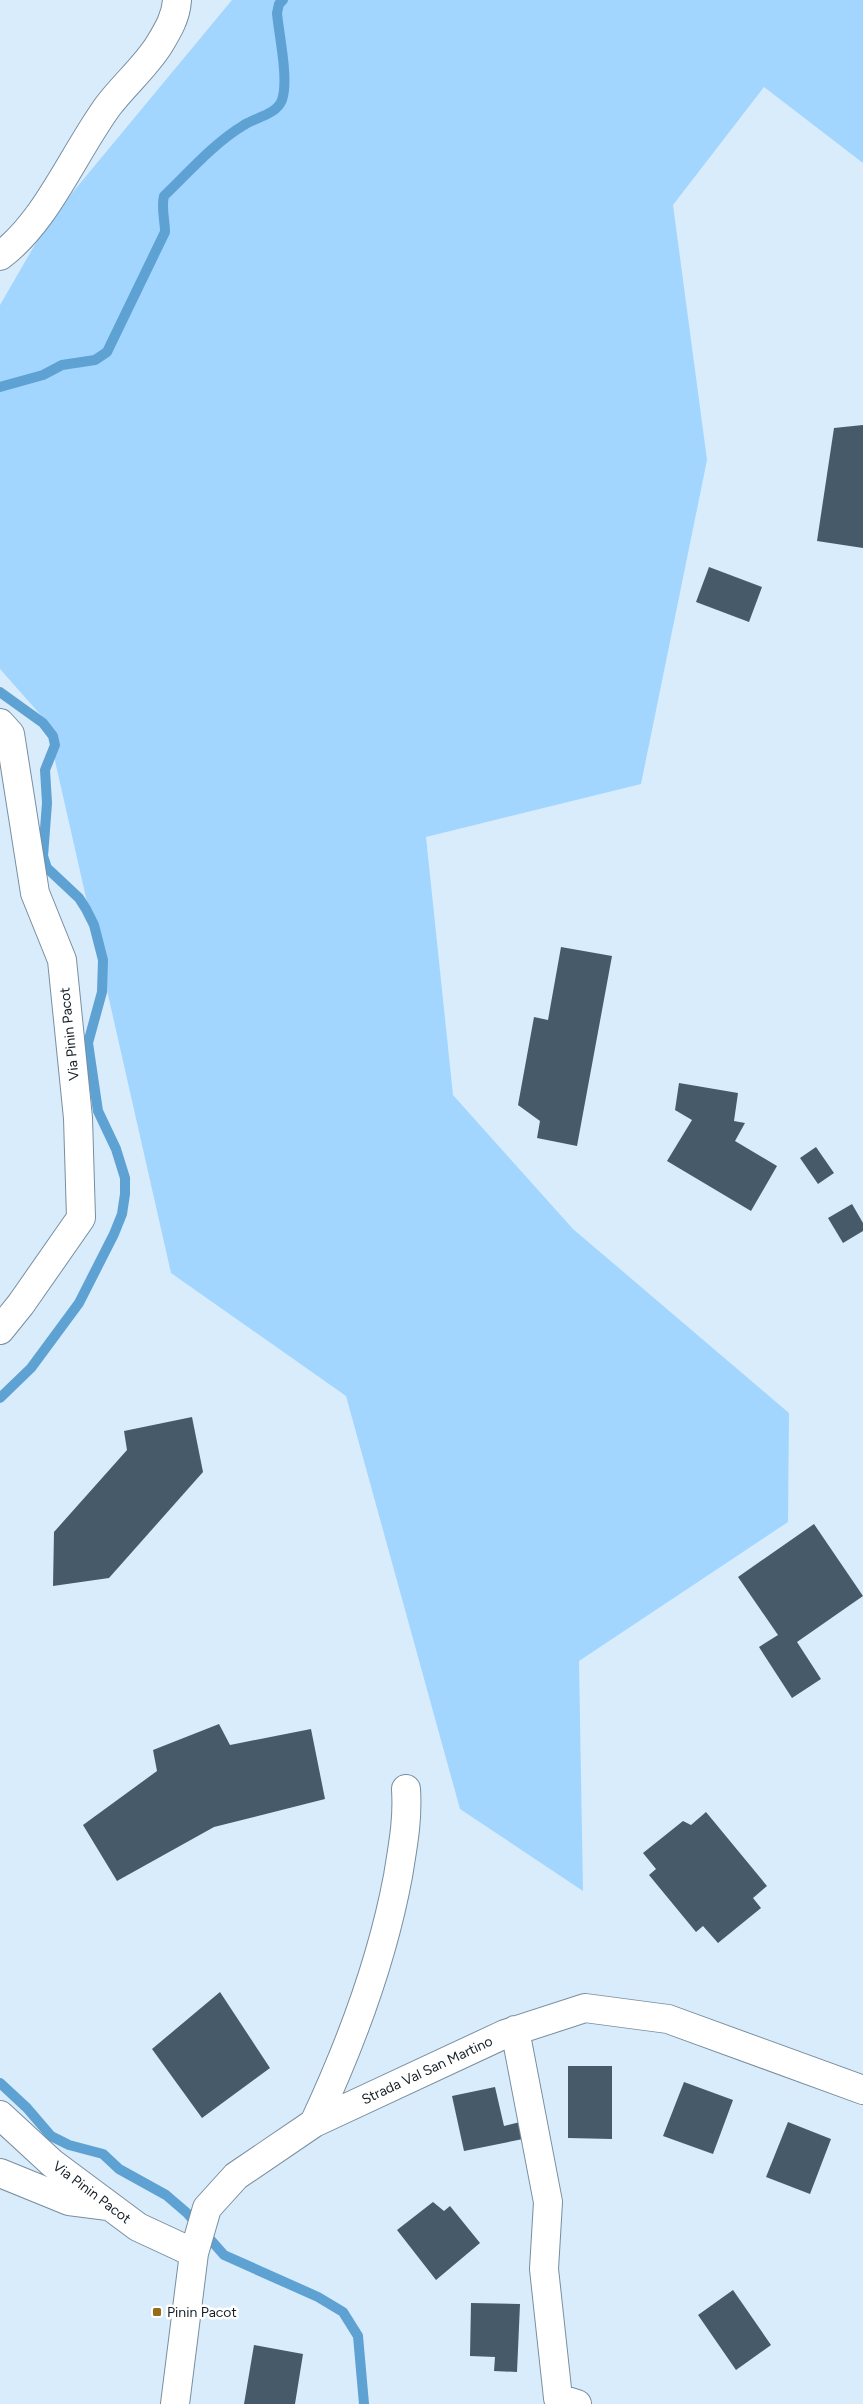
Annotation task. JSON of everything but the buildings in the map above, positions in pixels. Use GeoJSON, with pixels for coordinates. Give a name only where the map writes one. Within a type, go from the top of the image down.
{"type":"FeatureCollection","features":[{"type":"Feature","properties":{"kind":"street"},"geometry":{"type":"LineString","coordinates":[[0,256],[12,248],[37,217],[109,105],[158,46],[176,15],[177,0]]}},
{"type":"Feature","properties":{"kind":"street","name":"Via Pinin Pacot"},"geometry":{"type":"LineString","coordinates":[[0,723],[10,734],[35,893],[62,960],[78,1118],[81,1218],[21,1304],[0,1330]]}},
{"type":"Feature","properties":{"kind":"street"},"geometry":{"type":"LineString","coordinates":[[314,2123],[337,2074],[362,2010],[391,1913],[408,1818],[406,1789]]}},
{"type":"Feature","properties":{"kind":"street","name":"Strada Val San Martino"},"geometry":{"type":"LineString","coordinates":[[174,2404],[194,2253],[207,2208],[236,2176],[314,2123],[515,2030],[585,2008],[668,2019],[863,2090]]}},
{"type":"Feature","properties":{"kind":"street"},"geometry":{"type":"LineString","coordinates":[[515,2030],[548,2202],[544,2269],[558,2398],[577,2404]]}},
{"type":"Feature","properties":{"kind":"street","name":"Via Pinin Pacot"},"geometry":{"type":"LineString","coordinates":[[0,2115],[52,2163],[138,2227],[194,2253]]}},
{"type":"Feature","properties":{"kind":"street"},"geometry":{"type":"LineString","coordinates":[[0,2173],[69,2202],[109,2206]]}},
{"type":"Feature","properties":{"kind":"shaded area"},"geometry":{"type":"Polygon","coordinates":[[[232,0],[863,0],[863,163],[764,87],[673,205],[707,460],[641,784],[426,837],[453,1095],[573,1229],[789,1413],[788,1522],[579,1661],[583,1891],[460,1809],[346,1396],[171,1273],[46,721],[0,669],[0,305],[48,222],[232,0]]]}},
{"type":"Feature","properties":{"kind":"waterway"},"geometry":{"type":"LineString","coordinates":[[0,387],[43,375],[62,365],[95,360],[107,352],[165,232],[164,196],[222,140],[249,122],[271,112],[282,100],[284,69],[277,13],[279,4],[283,0]]}},
{"type":"Feature","properties":{"kind":"waterway"},"geometry":{"type":"LineString","coordinates":[[0,692],[43,723],[53,736],[55,745],[45,770],[47,803],[43,856],[47,868],[79,898],[86,909],[94,925],[103,960],[102,992],[88,1043],[98,1111],[116,1149],[125,1178],[122,1214],[79,1303],[31,1368],[0,1398]]}},
{"type":"Feature","properties":{"kind":"waterway"},"geometry":{"type":"LineString","coordinates":[[0,2083],[27,2108],[51,2136],[69,2145],[103,2154],[119,2169],[166,2195],[187,2213],[224,2255],[318,2297],[343,2312],[358,2336],[364,2404]]}},
{"type":"Feature","properties":{"kind":"place","name":"Pinin Pacot"},"geometry":{"type":"Point","coordinates":[157,2312]}}]}
